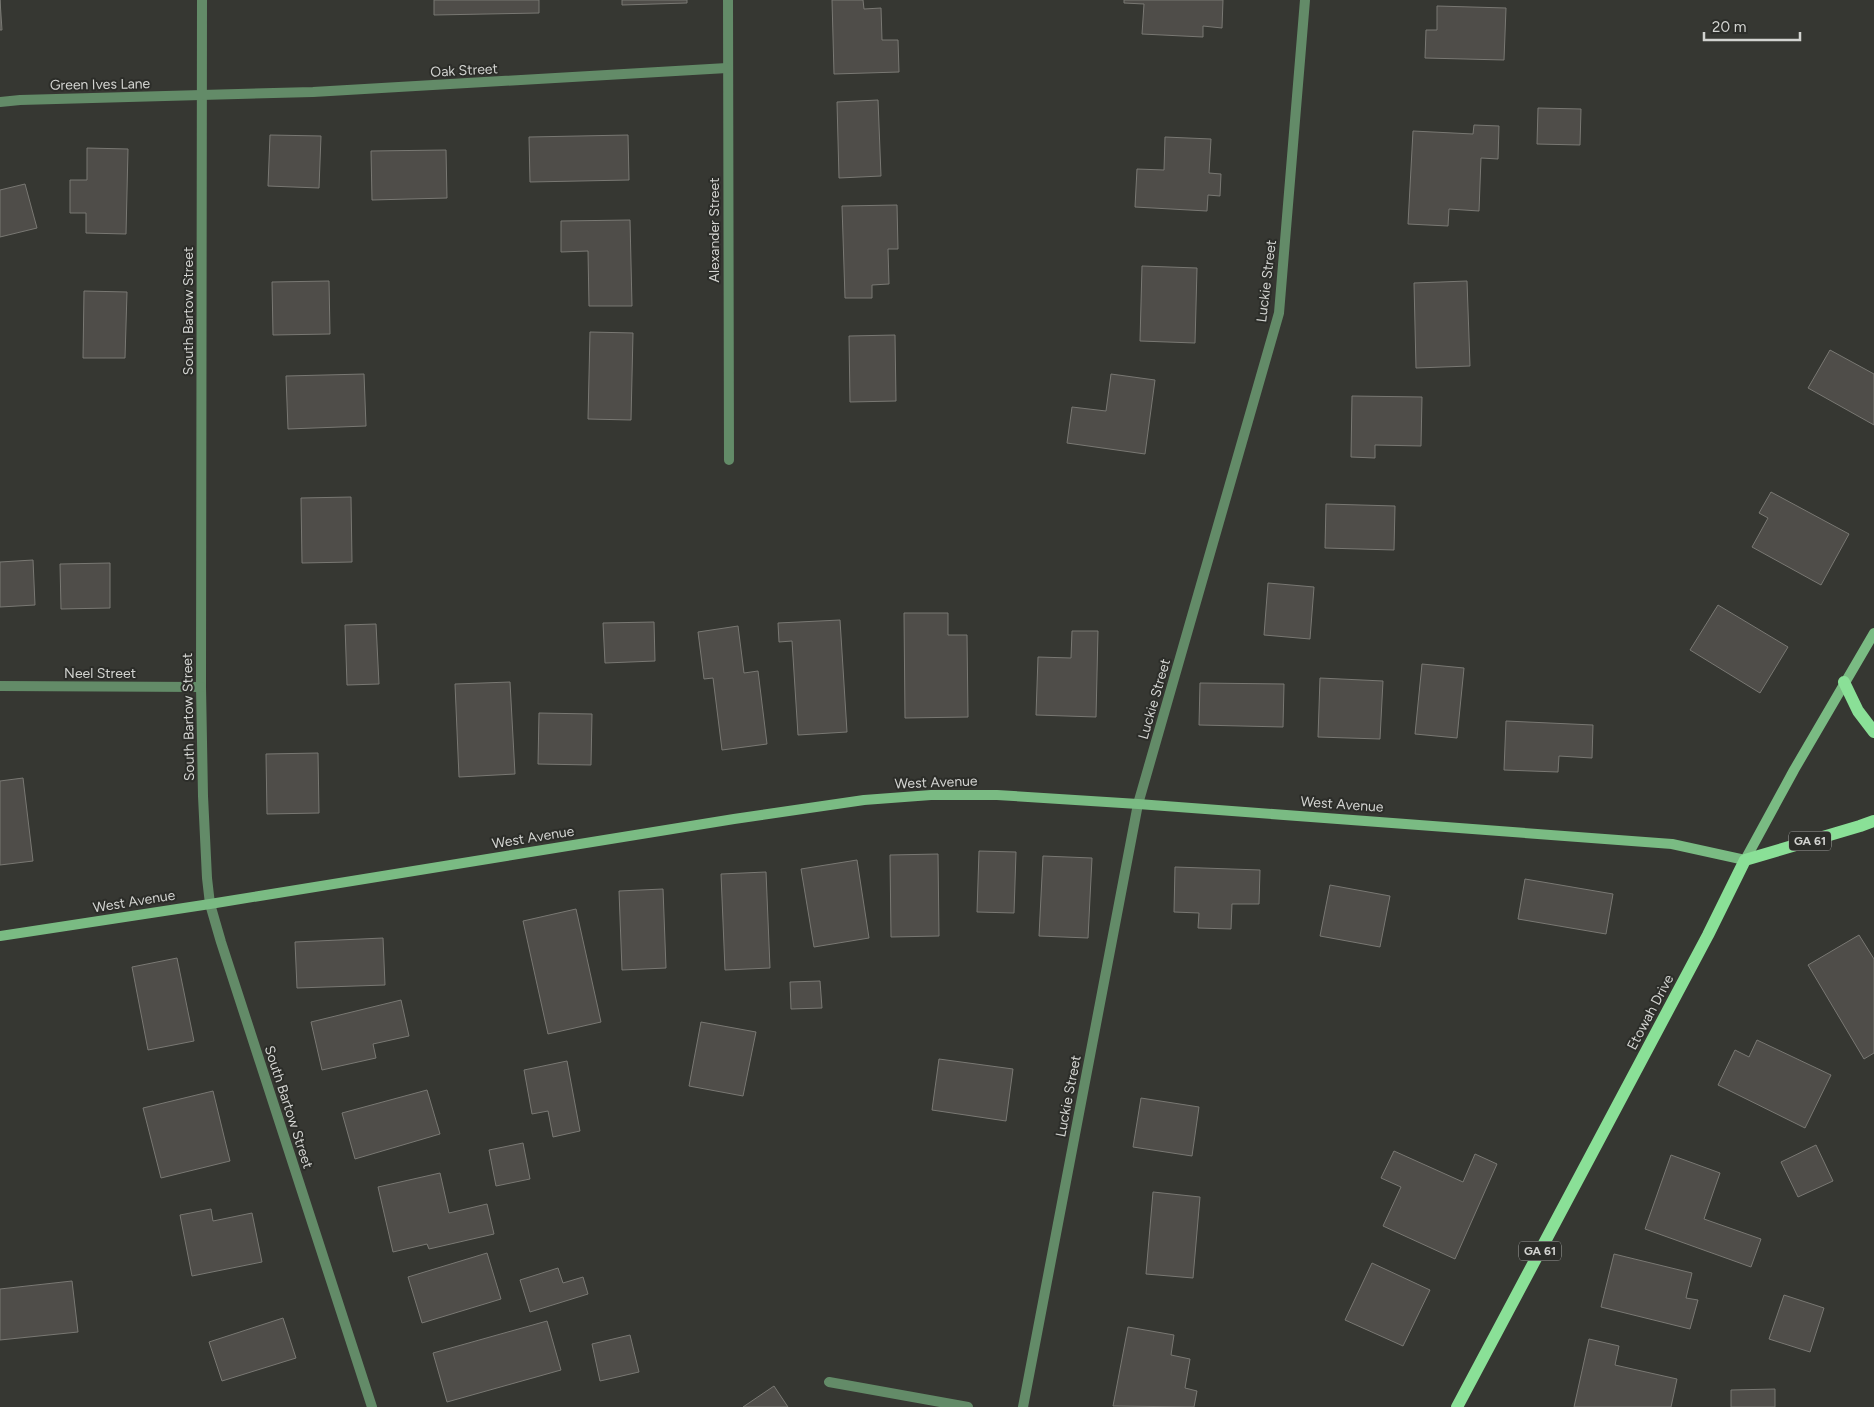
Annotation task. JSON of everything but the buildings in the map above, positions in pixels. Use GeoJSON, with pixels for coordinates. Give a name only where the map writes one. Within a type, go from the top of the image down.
{"type":"FeatureCollection","features":[{"type":"Feature","properties":{"kind":"main road"},"geometry":{"type":"LineString","coordinates":[[1844,682],[1858,711],[1874,732]]}},
{"type":"Feature","properties":{"kind":"main road","name":"West Avenue"},"geometry":{"type":"LineString","coordinates":[[1745,860],[1860,826],[1874,820]]}},
{"type":"Feature","properties":{"kind":"main road","name":"Etowah Drive"},"geometry":{"type":"LineString","coordinates":[[1457,1407],[1708,935],[1745,860]]}},
{"type":"Feature","properties":{"kind":"street","name":"South Bartow Street"},"geometry":{"type":"LineString","coordinates":[[202,0],[201,688],[204,850],[210,904],[372,1407]]}},
{"type":"Feature","properties":{"kind":"street","name":"Alexander Street"},"geometry":{"type":"LineString","coordinates":[[728,0],[729,460]]}},
{"type":"Feature","properties":{"kind":"street","name":"Luckie Street"},"geometry":{"type":"LineString","coordinates":[[1023,1407],[1138,804],[1279,313],[1305,0]]}},
{"type":"Feature","properties":{"kind":"street","name":"Oak Street"},"geometry":{"type":"LineString","coordinates":[[202,96],[727,68]]}},
{"type":"Feature","properties":{"kind":"street","name":"Green Ives Lane"},"geometry":{"type":"LineString","coordinates":[[0,102],[202,96]]}},
{"type":"Feature","properties":{"kind":"street","name":"Etowah Drive"},"geometry":{"type":"LineString","coordinates":[[1745,860],[1844,682],[1874,633]]}},
{"type":"Feature","properties":{"kind":"street","name":"Neel Street"},"geometry":{"type":"LineString","coordinates":[[0,686],[201,688]]}},
{"type":"Feature","properties":{"kind":"street","name":"West Avenue"},"geometry":{"type":"LineString","coordinates":[[0,936],[734,819],[864,800],[931,795],[997,795],[1138,804],[1672,844],[1745,860]]}},
{"type":"Feature","properties":{"kind":"street"},"geometry":{"type":"LineString","coordinates":[[829,1382],[968,1407]]}}]}
